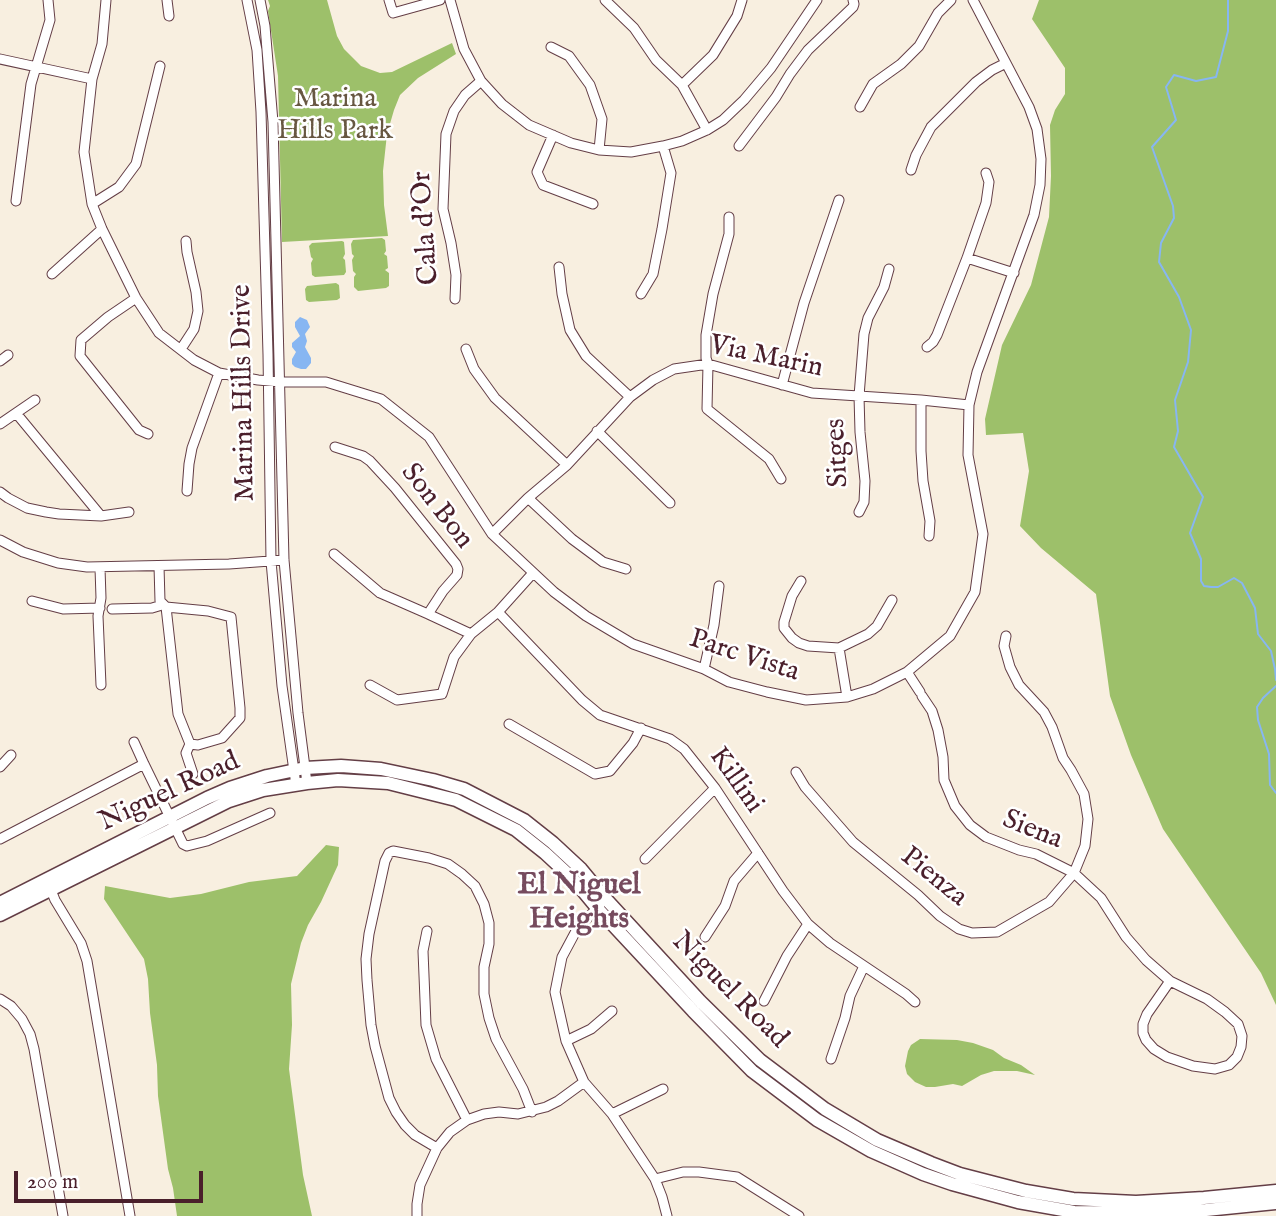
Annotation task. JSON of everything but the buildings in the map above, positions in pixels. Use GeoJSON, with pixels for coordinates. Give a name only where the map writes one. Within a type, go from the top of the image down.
{"type":"FeatureCollection","features":[{"type":"Feature","properties":{"kind":"main road","name":"Niguel Road"},"geometry":{"type":"LineString","coordinates":[[0,915],[51,890],[230,788],[267,776],[341,765],[381,769],[464,789],[524,820],[581,869],[601,903]]}},
{"type":"Feature","properties":{"kind":"main road","name":"Niguel Road"},"geometry":{"type":"LineString","coordinates":[[5,901],[86,860],[174,822],[262,790],[338,780],[388,783],[456,800],[516,830],[601,903],[692,1011],[752,1071],[817,1119],[871,1151],[952,1184],[1018,1202],[1074,1212],[1139,1213],[1276,1191]]}},
{"type":"Feature","properties":{"kind":"main road"},"geometry":{"type":"LineString","coordinates":[[5,901],[17,900],[39,890],[51,890],[53,883],[81,868],[86,860]]}},
{"type":"Feature","properties":{"kind":"main road","name":"Niguel Road"},"geometry":{"type":"LineString","coordinates":[[1205,1204],[1276,1203]]}},
{"type":"Feature","properties":{"kind":"street"},"geometry":{"type":"LineString","coordinates":[[16,201],[26,117],[36,67],[50,20],[48,0]]}},
{"type":"Feature","properties":{"kind":"street","name":"Parc Vista"},"geometry":{"type":"LineString","coordinates":[[106,0],[102,44],[92,79],[84,152],[92,204],[136,298],[159,333],[194,360],[219,373],[268,381],[326,382],[381,399],[429,437],[492,534],[554,592],[586,615],[633,644],[729,682],[806,701],[848,697],[873,690],[906,672],[950,636],[975,592],[983,534],[968,455],[969,405],[977,372],[1034,215],[1040,185],[1041,159],[1037,129],[1029,107],[973,0]]}},
{"type":"Feature","properties":{"kind":"street"},"geometry":{"type":"LineString","coordinates":[[167,0],[169,16]]}},
{"type":"Feature","properties":{"kind":"street","name":"Marina Hills Drive"},"geometry":{"type":"LineString","coordinates":[[247,0],[257,50],[261,112],[271,561],[282,686],[301,784]]}},
{"type":"Feature","properties":{"kind":"street","name":"Marina Hills Drive"},"geometry":{"type":"LineString","coordinates":[[260,0],[265,26],[273,122],[284,560],[298,713],[299,770]]}},
{"type":"Feature","properties":{"kind":"street"},"geometry":{"type":"LineString","coordinates":[[389,0],[393,13],[440,0]]}},
{"type":"Feature","properties":{"kind":"street"},"geometry":{"type":"LineString","coordinates":[[450,0],[464,49],[481,81],[502,104],[529,125],[553,135],[599,150],[631,152],[663,146],[707,130],[723,120],[771,68],[817,0]]}},
{"type":"Feature","properties":{"kind":"street"},"geometry":{"type":"LineString","coordinates":[[605,0],[634,28],[656,60],[682,85],[707,130]]}},
{"type":"Feature","properties":{"kind":"street"},"geometry":{"type":"LineString","coordinates":[[682,85],[713,55],[737,16],[742,0]]}},
{"type":"Feature","properties":{"kind":"street"},"geometry":{"type":"LineString","coordinates":[[739,146],[808,50],[853,7],[853,0]]}},
{"type":"Feature","properties":{"kind":"street"},"geometry":{"type":"LineString","coordinates":[[860,107],[873,84],[901,64],[919,46],[938,13],[951,0]]}},
{"type":"Feature","properties":{"kind":"street"},"geometry":{"type":"LineString","coordinates":[[551,47],[569,56],[590,85],[601,119],[599,150]]}},
{"type":"Feature","properties":{"kind":"street"},"geometry":{"type":"LineString","coordinates":[[0,59],[92,79]]}},
{"type":"Feature","properties":{"kind":"street"},"geometry":{"type":"LineString","coordinates":[[911,170],[930,127],[976,82],[1006,63]]}},
{"type":"Feature","properties":{"kind":"street"},"geometry":{"type":"LineString","coordinates":[[92,204],[120,187],[136,164],[160,66]]}},
{"type":"Feature","properties":{"kind":"street","name":"Cala d'Or"},"geometry":{"type":"LineString","coordinates":[[454,299],[456,275],[443,209],[446,134],[454,111],[465,95],[481,81]]}},
{"type":"Feature","properties":{"kind":"street"},"geometry":{"type":"LineString","coordinates":[[553,135],[537,172],[543,185],[593,204]]}},
{"type":"Feature","properties":{"kind":"street"},"geometry":{"type":"LineString","coordinates":[[641,294],[653,274],[671,173],[663,146]]}},
{"type":"Feature","properties":{"kind":"street"},"geometry":{"type":"LineString","coordinates":[[927,347],[937,335],[968,258],[989,194],[986,173]]}},
{"type":"Feature","properties":{"kind":"street"},"geometry":{"type":"LineString","coordinates":[[782,385],[804,303],[839,200]]}},
{"type":"Feature","properties":{"kind":"street"},"geometry":{"type":"LineString","coordinates":[[729,217],[729,234],[713,294],[706,335],[707,409],[769,459],[781,479]]}},
{"type":"Feature","properties":{"kind":"street"},"geometry":{"type":"LineString","coordinates":[[52,274],[102,229]]}},
{"type":"Feature","properties":{"kind":"street"},"geometry":{"type":"LineString","coordinates":[[181,349],[194,329],[198,311],[186,240]]}},
{"type":"Feature","properties":{"kind":"street"},"geometry":{"type":"LineString","coordinates":[[968,258],[1014,273]]}},
{"type":"Feature","properties":{"kind":"street"},"geometry":{"type":"LineString","coordinates":[[559,267],[570,330],[586,356],[630,397]]}},
{"type":"Feature","properties":{"kind":"street","name":"Sitges"},"geometry":{"type":"LineString","coordinates":[[859,512],[864,502],[859,396],[864,334],[889,269]]}},
{"type":"Feature","properties":{"kind":"street"},"geometry":{"type":"LineString","coordinates":[[136,298],[81,340],[80,356],[139,430],[148,434]]}},
{"type":"Feature","properties":{"kind":"street"},"geometry":{"type":"LineString","coordinates":[[466,349],[474,369],[495,398],[567,464]]}},
{"type":"Feature","properties":{"kind":"street","name":"Via Marin"},"geometry":{"type":"LineString","coordinates":[[492,534],[567,464],[630,397],[674,369],[708,364],[812,393],[969,405]]}},
{"type":"Feature","properties":{"kind":"street"},"geometry":{"type":"LineString","coordinates":[[187,491],[192,448],[219,373]]}},
{"type":"Feature","properties":{"kind":"street"},"geometry":{"type":"LineString","coordinates":[[0,424],[35,400]]}},
{"type":"Feature","properties":{"kind":"street"},"geometry":{"type":"LineString","coordinates":[[921,400],[920,451],[930,521],[929,536]]}},
{"type":"Feature","properties":{"kind":"street"},"geometry":{"type":"LineString","coordinates":[[16,413],[101,516]]}},
{"type":"Feature","properties":{"kind":"street"},"geometry":{"type":"LineString","coordinates":[[597,431],[670,503]]}},
{"type":"Feature","properties":{"kind":"street","name":"Son Bon"},"geometry":{"type":"LineString","coordinates":[[335,447],[370,461],[456,564],[457,575],[428,614]]}},
{"type":"Feature","properties":{"kind":"street"},"geometry":{"type":"LineString","coordinates":[[0,492],[27,508],[59,514],[101,516],[129,512]]}},
{"type":"Feature","properties":{"kind":"street"},"geometry":{"type":"LineString","coordinates":[[528,498],[572,539],[603,562],[626,569]]}},
{"type":"Feature","properties":{"kind":"street"},"geometry":{"type":"LineString","coordinates":[[0,540],[23,552],[58,563],[100,568],[284,560]]}},
{"type":"Feature","properties":{"kind":"street"},"geometry":{"type":"LineString","coordinates":[[334,554],[380,593],[471,635]]}},
{"type":"Feature","properties":{"kind":"street"},"geometry":{"type":"LineString","coordinates":[[159,566],[160,597],[164,606],[178,714],[190,744],[186,753],[193,774]]}},
{"type":"Feature","properties":{"kind":"street"},"geometry":{"type":"LineString","coordinates":[[100,568],[101,598],[98,616],[101,685]]}},
{"type":"Feature","properties":{"kind":"street"},"geometry":{"type":"LineString","coordinates":[[370,685],[397,700],[442,694],[454,657],[471,635],[498,612],[533,573]]}},
{"type":"Feature","properties":{"kind":"street"},"geometry":{"type":"LineString","coordinates":[[801,581],[792,596],[784,622],[792,638],[808,646],[839,649],[868,634],[877,626],[892,600]]}},
{"type":"Feature","properties":{"kind":"street"},"geometry":{"type":"LineString","coordinates":[[704,670],[715,625],[719,586]]}},
{"type":"Feature","properties":{"kind":"street"},"geometry":{"type":"LineString","coordinates":[[32,601],[63,609],[100,608]]}},
{"type":"Feature","properties":{"kind":"street"},"geometry":{"type":"LineString","coordinates":[[112,609],[164,606],[208,611],[231,617],[240,718],[222,738],[198,745],[190,744]]}},
{"type":"Feature","properties":{"kind":"street","name":"Killini"},"geometry":{"type":"LineString","coordinates":[[498,612],[582,700],[600,715],[641,728],[687,748],[808,924],[830,943],[915,1002]]}},
{"type":"Feature","properties":{"kind":"street","name":"Pienza"},"geometry":{"type":"LineString","coordinates":[[796,772],[805,788],[853,842],[959,929],[972,933],[997,932],[1029,915],[1049,902],[1074,873],[1085,846],[1088,819],[1084,794],[1063,758],[1052,727],[1044,712],[1019,685],[1010,667],[1004,646],[1006,636]]}},
{"type":"Feature","properties":{"kind":"street"},"geometry":{"type":"LineString","coordinates":[[839,649],[848,697]]}},
{"type":"Feature","properties":{"kind":"street","name":"Siena"},"geometry":{"type":"LineString","coordinates":[[906,672],[932,710],[943,757],[944,780],[955,806],[970,825],[986,838],[1035,854],[1074,873],[1101,898],[1126,937],[1146,960],[1170,981],[1207,999],[1226,1012],[1238,1024],[1242,1036],[1237,1057],[1229,1065],[1215,1069],[1193,1066],[1167,1057],[1146,1040],[1143,1024],[1147,1014],[1170,981]]}},
{"type":"Feature","properties":{"kind":"street"},"geometry":{"type":"LineString","coordinates":[[509,724],[595,774],[610,771],[633,743],[641,728]]}},
{"type":"Feature","properties":{"kind":"street"},"geometry":{"type":"LineString","coordinates":[[134,742],[183,844],[187,846],[207,841],[270,813]]}},
{"type":"Feature","properties":{"kind":"street"},"geometry":{"type":"LineString","coordinates":[[0,767],[11,755]]}},
{"type":"Feature","properties":{"kind":"street"},"geometry":{"type":"LineString","coordinates":[[0,839],[144,764]]}},
{"type":"Feature","properties":{"kind":"street"},"geometry":{"type":"LineString","coordinates":[[645,859],[715,788]]}},
{"type":"Feature","properties":{"kind":"street"},"geometry":{"type":"LineString","coordinates":[[437,1148],[415,1135],[396,1112],[389,1098],[371,1025],[366,959],[369,934],[389,853],[399,851],[448,864],[475,886],[489,923],[484,994],[489,1018],[496,1039],[523,1089],[532,1112]]}},
{"type":"Feature","properties":{"kind":"street"},"geometry":{"type":"LineString","coordinates":[[705,937],[725,906],[734,881],[758,853]]}},
{"type":"Feature","properties":{"kind":"street"},"geometry":{"type":"LineString","coordinates":[[51,890],[81,943],[87,961],[130,1216]]}},
{"type":"Feature","properties":{"kind":"street"},"geometry":{"type":"LineString","coordinates":[[601,903],[577,929],[562,957],[555,992],[566,1041],[584,1082],[612,1114],[655,1179],[667,1216]]}},
{"type":"Feature","properties":{"kind":"street"},"geometry":{"type":"LineString","coordinates":[[764,1001],[786,956],[808,924]]}},
{"type":"Feature","properties":{"kind":"street"},"geometry":{"type":"LineString","coordinates":[[427,930],[423,951],[426,1025],[436,1059],[467,1120]]}},
{"type":"Feature","properties":{"kind":"street"},"geometry":{"type":"LineString","coordinates":[[831,1059],[850,996],[864,967]]}},
{"type":"Feature","properties":{"kind":"street"},"geometry":{"type":"LineString","coordinates":[[0,999],[11,1006],[30,1034],[63,1216]]}},
{"type":"Feature","properties":{"kind":"street"},"geometry":{"type":"LineString","coordinates":[[566,1041],[591,1029],[611,1011]]}},
{"type":"Feature","properties":{"kind":"street"},"geometry":{"type":"LineString","coordinates":[[417,1216],[420,1185],[437,1148],[450,1132],[467,1120],[484,1114],[518,1114],[546,1107],[584,1082]]}},
{"type":"Feature","properties":{"kind":"street"},"geometry":{"type":"LineString","coordinates":[[612,1114],[663,1089]]}},
{"type":"Feature","properties":{"kind":"street"},"geometry":{"type":"LineString","coordinates":[[655,1179],[683,1172],[737,1177],[799,1216]]}},
{"type":"Feature","properties":{"kind":"green space","name":"Marina Hills Park"},"geometry":{"type":"Polygon","coordinates":[[[268,0],[327,0],[337,36],[344,49],[361,66],[380,73],[392,72],[452,43],[456,54],[418,78],[400,95],[394,110],[387,134],[383,171],[388,236],[282,242],[278,76],[268,0]]]}},
{"type":"Feature","properties":{"kind":"green space"},"geometry":{"type":"Polygon","coordinates":[[[1039,0],[1276,0],[1276,1005],[1261,973],[1163,829],[1131,755],[1110,696],[1096,594],[1041,548],[1020,526],[1029,471],[1023,433],[986,435],[985,419],[1002,345],[1031,285],[1049,217],[1050,125],[1065,94],[1065,68],[1032,19],[1039,0]]]}},
{"type":"Feature","properties":{"kind":"green space"},"geometry":{"type":"Polygon","coordinates":[[[353,240],[385,240],[384,254],[387,256],[388,268],[385,270],[389,273],[389,286],[358,291],[354,287],[356,274],[353,271],[354,256],[351,244],[353,240]]]}},
{"type":"Feature","properties":{"kind":"green space"},"geometry":{"type":"Polygon","coordinates":[[[342,241],[345,254],[344,275],[312,275],[313,259],[309,246],[312,243],[342,241]]]}},
{"type":"Feature","properties":{"kind":"green space"},"geometry":{"type":"Polygon","coordinates":[[[339,285],[340,298],[337,300],[306,300],[307,286],[339,285]]]}},
{"type":"Feature","properties":{"kind":"green space"},"geometry":{"type":"Polygon","coordinates":[[[326,845],[339,847],[338,865],[308,925],[291,984],[289,1069],[303,1175],[312,1216],[177,1216],[158,1096],[157,1065],[144,959],[104,899],[105,886],[170,898],[201,894],[249,882],[297,876],[326,845]]]}},
{"type":"Feature","properties":{"kind":"green space"},"geometry":{"type":"Polygon","coordinates":[[[920,1039],[973,1043],[993,1050],[1035,1075],[1017,1071],[994,1071],[962,1086],[953,1084],[926,1087],[907,1074],[905,1066],[911,1045],[920,1039]]]}},
{"type":"Feature","properties":{"kind":"water"},"geometry":{"type":"Polygon","coordinates":[[[300,317],[307,320],[310,327],[305,334],[305,347],[311,363],[306,369],[292,364],[296,352],[292,343],[300,336],[295,322],[300,317]]]}},
{"type":"Feature","properties":{"kind":"waterway"},"geometry":{"type":"LineString","coordinates":[[1228,0],[1228,31],[1216,77],[1196,81],[1174,75],[1166,87],[1176,120],[1152,147],[1173,206],[1174,218],[1161,243],[1159,262],[1179,297],[1191,330],[1188,362],[1175,400],[1178,431],[1174,447],[1203,497],[1190,533],[1201,559],[1201,581],[1204,586],[1211,587],[1218,587],[1234,578],[1242,583],[1255,608],[1258,634],[1271,651],[1276,680]]}},
{"type":"Feature","properties":{"kind":"waterway"},"geometry":{"type":"LineString","coordinates":[[1276,686],[1257,707],[1258,720],[1269,754],[1270,785],[1276,793]]}},
{"type":"Feature","properties":{"kind":"district","name":"El Niguel Heights"},"geometry":{"type":"Point","coordinates":[579,904]}}]}
